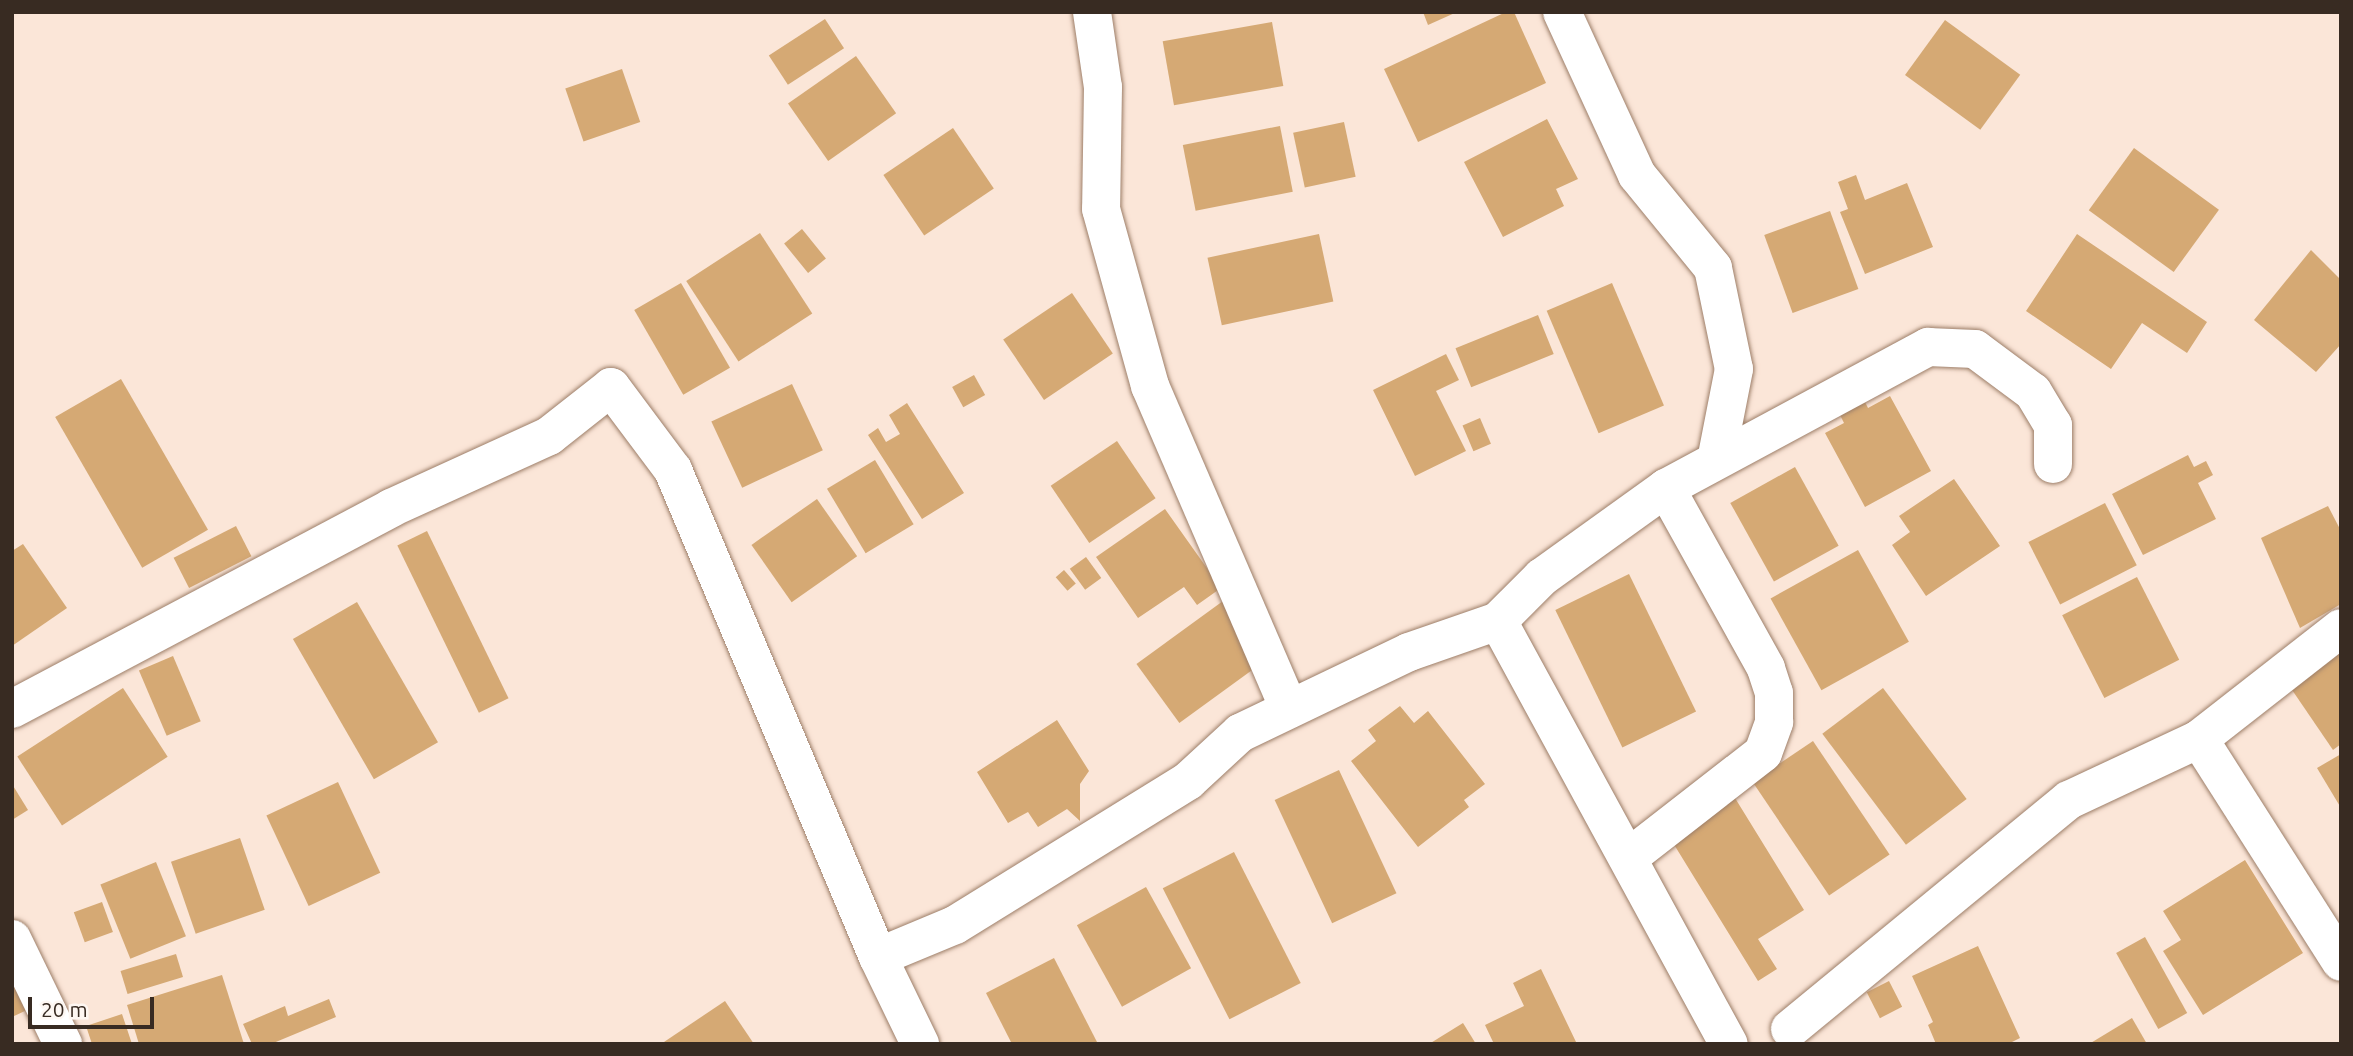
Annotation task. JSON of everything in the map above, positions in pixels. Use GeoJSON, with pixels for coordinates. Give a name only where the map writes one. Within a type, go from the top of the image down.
{"type":"FeatureCollection","features":[{"type":"Feature","properties":{"kind":"street"},"geometry":{"type":"LineString","coordinates":[[1092,12],[1103,87],[1101,209],[1150,386],[1289,708]]}},
{"type":"Feature","properties":{"kind":"street"},"geometry":{"type":"LineString","coordinates":[[1562,12],[1637,175],[1713,268],[1734,369],[1717,456]]}},
{"type":"Feature","properties":{"kind":"street"},"geometry":{"type":"LineString","coordinates":[[1583,12],[1585,64]]}},
{"type":"Feature","properties":{"kind":"street"},"geometry":{"type":"LineString","coordinates":[[878,957],[955,925],[1188,781],[1240,733],[1409,652],[1499,621],[1542,577],[1666,488],[1717,456],[1928,347],[1975,349],[2033,392],[2053,425],[2053,464]]}},
{"type":"Feature","properties":{"kind":"street"},"geometry":{"type":"LineString","coordinates":[[12,709],[391,508],[549,436],[611,387],[673,470],[878,957],[920,1044]]}},
{"type":"Feature","properties":{"kind":"street"},"geometry":{"type":"LineString","coordinates":[[1628,858],[1763,753],[1774,722],[1774,693],[1766,668],[1666,488]]}},
{"type":"Feature","properties":{"kind":"street"},"geometry":{"type":"LineString","coordinates":[[1499,621],[1729,1044]]}},
{"type":"Feature","properties":{"kind":"street"},"geometry":{"type":"LineString","coordinates":[[1786,1039],[2069,800],[2199,739],[2341,628]]}},
{"type":"Feature","properties":{"kind":"street"},"geometry":{"type":"LineString","coordinates":[[2199,739],[2341,962]]}},
{"type":"Feature","properties":{"kind":"street"},"geometry":{"type":"LineString","coordinates":[[12,940],[63,1044]]}},
{"type":"Feature","properties":{"kind":"building"},"geometry":{"type":"Polygon","coordinates":[[[1423,12],[1457,12],[1428,25],[1423,12]]]}},
{"type":"Feature","properties":{"kind":"building"},"geometry":{"type":"Polygon","coordinates":[[[1506,12],[1514,12],[1546,83],[1418,142],[1384,69],[1506,12]]]}},
{"type":"Feature","properties":{"kind":"building"},"geometry":{"type":"Polygon","coordinates":[[[825,19],[844,48],[788,85],[769,55],[825,19]]]}},
{"type":"Feature","properties":{"kind":"building"},"geometry":{"type":"Polygon","coordinates":[[[1945,20],[2020,75],[1980,130],[1905,75],[1945,20]]]}},
{"type":"Feature","properties":{"kind":"building"},"geometry":{"type":"Polygon","coordinates":[[[1272,22],[1283,86],[1174,105],[1163,41],[1272,22]]]}},
{"type":"Feature","properties":{"kind":"building"},"geometry":{"type":"Polygon","coordinates":[[[856,56],[896,113],[828,161],[788,104],[856,56]]]}},
{"type":"Feature","properties":{"kind":"building"},"geometry":{"type":"Polygon","coordinates":[[[622,69],[640,122],[584,141],[565,89],[622,69]]]}},
{"type":"Feature","properties":{"kind":"building"},"geometry":{"type":"Polygon","coordinates":[[[1547,119],[1578,179],[1556,189],[1564,206],[1503,237],[1464,162],[1547,119]]]}},
{"type":"Feature","properties":{"kind":"building"},"geometry":{"type":"Polygon","coordinates":[[[1344,122],[1356,177],[1305,188],[1293,133],[1344,122]]]}},
{"type":"Feature","properties":{"kind":"building"},"geometry":{"type":"Polygon","coordinates":[[[1280,126],[1293,192],[1196,211],[1183,145],[1280,126]]]}},
{"type":"Feature","properties":{"kind":"building"},"geometry":{"type":"Polygon","coordinates":[[[953,128],[994,189],[924,235],[883,175],[953,128]]]}},
{"type":"Feature","properties":{"kind":"building"},"geometry":{"type":"Polygon","coordinates":[[[2134,148],[2219,210],[2174,272],[2089,210],[2134,148]]]}},
{"type":"Feature","properties":{"kind":"building"},"geometry":{"type":"Polygon","coordinates":[[[1856,175],[1865,200],[1907,183],[1933,247],[1865,274],[1840,212],[1848,209],[1838,182],[1856,175]]]}},
{"type":"Feature","properties":{"kind":"building"},"geometry":{"type":"Polygon","coordinates":[[[1830,211],[1858,289],[1793,313],[1764,235],[1830,211]]]}},
{"type":"Feature","properties":{"kind":"building"},"geometry":{"type":"Polygon","coordinates":[[[802,229],[826,259],[808,273],[784,243],[802,229]]]}},
{"type":"Feature","properties":{"kind":"building"},"geometry":{"type":"Polygon","coordinates":[[[760,233],[812,314],[738,361],[686,281],[760,233]]]}},
{"type":"Feature","properties":{"kind":"building"},"geometry":{"type":"Polygon","coordinates":[[[1319,234],[1333,301],[1222,325],[1207,258],[1319,234]]]}},
{"type":"Feature","properties":{"kind":"building"},"geometry":{"type":"Polygon","coordinates":[[[2077,234],[2207,322],[2187,353],[2142,323],[2111,369],[2026,311],[2077,234]]]}},
{"type":"Feature","properties":{"kind":"building"},"geometry":{"type":"Polygon","coordinates":[[[2311,250],[2341,280],[2341,344],[2316,372],[2254,320],[2311,250]]]}},
{"type":"Feature","properties":{"kind":"building"},"geometry":{"type":"Polygon","coordinates":[[[681,283],[730,368],[683,395],[634,310],[681,283]]]}},
{"type":"Feature","properties":{"kind":"building"},"geometry":{"type":"Polygon","coordinates":[[[1612,283],[1664,405],[1599,433],[1547,311],[1612,283]]]}},
{"type":"Feature","properties":{"kind":"building"},"geometry":{"type":"Polygon","coordinates":[[[1072,293],[1113,354],[1044,400],[1003,339],[1072,293]]]}},
{"type":"Feature","properties":{"kind":"building"},"geometry":{"type":"Polygon","coordinates":[[[1538,315],[1554,354],[1471,387],[1455,348],[1538,315]]]}},
{"type":"Feature","properties":{"kind":"building"},"geometry":{"type":"Polygon","coordinates":[[[1446,354],[1459,380],[1436,391],[1466,451],[1415,476],[1373,390],[1446,354]]]}},
{"type":"Feature","properties":{"kind":"building"},"geometry":{"type":"Polygon","coordinates":[[[974,375],[985,395],[963,407],[952,387],[974,375]]]}},
{"type":"Feature","properties":{"kind":"building"},"geometry":{"type":"Polygon","coordinates":[[[121,379],[208,530],[142,568],[55,417],[121,379]]]}},
{"type":"Feature","properties":{"kind":"building"},"geometry":{"type":"Polygon","coordinates":[[[792,384],[823,450],[742,488],[711,422],[792,384]]]}},
{"type":"Feature","properties":{"kind":"building"},"geometry":{"type":"Polygon","coordinates":[[[1860,392],[1868,408],[1890,396],[1931,471],[1865,507],[1825,433],[1844,423],[1835,405],[1860,392]]]}},
{"type":"Feature","properties":{"kind":"building"},"geometry":{"type":"Polygon","coordinates":[[[907,403],[964,493],[922,519],[868,435],[878,428],[886,442],[900,434],[889,415],[907,403]]]}},
{"type":"Feature","properties":{"kind":"building"},"geometry":{"type":"Polygon","coordinates":[[[1480,418],[1491,444],[1473,451],[1463,425],[1480,418]]]}},
{"type":"Feature","properties":{"kind":"building"},"geometry":{"type":"Polygon","coordinates":[[[1117,441],[1156,498],[1089,543],[1051,486],[1117,441]]]}},
{"type":"Feature","properties":{"kind":"building"},"geometry":{"type":"Polygon","coordinates":[[[2188,455],[2194,467],[2206,461],[2213,475],[2198,483],[2216,519],[2143,555],[2112,494],[2188,455]]]}},
{"type":"Feature","properties":{"kind":"building"},"geometry":{"type":"Polygon","coordinates":[[[875,460],[914,524],[866,553],[827,489],[875,460]]]}},
{"type":"Feature","properties":{"kind":"building"},"geometry":{"type":"Polygon","coordinates":[[[1795,467],[1839,546],[1774,582],[1730,503],[1795,467]]]}},
{"type":"Feature","properties":{"kind":"building"},"geometry":{"type":"Polygon","coordinates":[[[1954,479],[2000,546],[1926,596],[1892,545],[1910,532],[1899,516],[1954,479]]]}},
{"type":"Feature","properties":{"kind":"building"},"geometry":{"type":"Polygon","coordinates":[[[817,499],[857,556],[792,602],[751,545],[817,499]]]}},
{"type":"Feature","properties":{"kind":"building"},"geometry":{"type":"Polygon","coordinates":[[[2105,503],[2137,565],[2060,604],[2028,542],[2105,503]]]}},
{"type":"Feature","properties":{"kind":"building"},"geometry":{"type":"Polygon","coordinates":[[[2328,506],[2341,531],[2341,604],[2300,628],[2261,538],[2328,506]]]}},
{"type":"Feature","properties":{"kind":"building"},"geometry":{"type":"Polygon","coordinates":[[[1165,509],[1221,588],[1197,605],[1184,587],[1138,618],[1096,557],[1165,509]]]}},
{"type":"Feature","properties":{"kind":"building"},"geometry":{"type":"Polygon","coordinates":[[[236,526],[251,556],[189,588],[174,558],[236,526]]]}},
{"type":"Feature","properties":{"kind":"building"},"geometry":{"type":"Polygon","coordinates":[[[427,531],[509,698],[479,713],[397,545],[427,531]]]}},
{"type":"Feature","properties":{"kind":"building"},"geometry":{"type":"Polygon","coordinates":[[[23,544],[67,608],[12,646],[12,551],[23,544]]]}},
{"type":"Feature","properties":{"kind":"building"},"geometry":{"type":"Polygon","coordinates":[[[1858,550],[1909,642],[1821,690],[1771,598],[1858,550]]]}},
{"type":"Feature","properties":{"kind":"building"},"geometry":{"type":"Polygon","coordinates":[[[1086,557],[1101,578],[1085,590],[1070,569],[1086,557]]]}},
{"type":"Feature","properties":{"kind":"building"},"geometry":{"type":"Polygon","coordinates":[[[1064,570],[1076,584],[1068,591],[1056,577],[1064,570]]]}},
{"type":"Feature","properties":{"kind":"building"},"geometry":{"type":"Polygon","coordinates":[[[1629,574],[1696,712],[1622,747],[1555,610],[1629,574]]]}},
{"type":"Feature","properties":{"kind":"building"},"geometry":{"type":"Polygon","coordinates":[[[2137,577],[2179,660],[2104,698],[2062,615],[2137,577]]]}},
{"type":"Feature","properties":{"kind":"building"},"geometry":{"type":"Polygon","coordinates":[[[1223,601],[1266,660],[1179,723],[1136,664],[1223,601]]]}},
{"type":"Feature","properties":{"kind":"building"},"geometry":{"type":"Polygon","coordinates":[[[357,602],[438,742],[374,779],[293,639],[357,602]]]}},
{"type":"Feature","properties":{"kind":"building"},"geometry":{"type":"Polygon","coordinates":[[[2341,645],[2341,744],[2333,750],[2288,684],[2341,645]]]}},
{"type":"Feature","properties":{"kind":"building"},"geometry":{"type":"Polygon","coordinates":[[[173,656],[201,721],[167,736],[139,670],[173,656]]]}},
{"type":"Feature","properties":{"kind":"building"},"geometry":{"type":"Polygon","coordinates":[[[123,688],[168,757],[62,825],[17,757],[123,688]]]}},
{"type":"Feature","properties":{"kind":"building"},"geometry":{"type":"Polygon","coordinates":[[[1883,688],[1967,799],[1906,845],[1822,734],[1883,688]]]}},
{"type":"Feature","properties":{"kind":"building"},"geometry":{"type":"Polygon","coordinates":[[[1400,706],[1414,723],[1428,711],[1485,784],[1464,800],[1469,807],[1418,847],[1351,761],[1376,741],[1368,730],[1400,706]]]}},
{"type":"Feature","properties":{"kind":"building"},"geometry":{"type":"Polygon","coordinates":[[[1057,720],[1089,771],[1080,784],[1080,821],[1067,809],[1038,827],[1028,812],[1008,823],[977,772],[1057,720]]]}},
{"type":"Feature","properties":{"kind":"building"},"geometry":{"type":"Polygon","coordinates":[[[1813,741],[1890,855],[1829,895],[1752,782],[1813,741]]]}},
{"type":"Feature","properties":{"kind":"building"},"geometry":{"type":"Polygon","coordinates":[[[2341,754],[2341,808],[2317,768],[2341,754]]]}},
{"type":"Feature","properties":{"kind":"building"},"geometry":{"type":"Polygon","coordinates":[[[1339,770],[1396,893],[1332,923],[1275,800],[1339,770]]]}},
{"type":"Feature","properties":{"kind":"building"},"geometry":{"type":"Polygon","coordinates":[[[338,782],[380,873],[309,906],[266,815],[338,782]]]}},
{"type":"Feature","properties":{"kind":"building"},"geometry":{"type":"Polygon","coordinates":[[[12,784],[28,810],[12,820],[12,784]]]}},
{"type":"Feature","properties":{"kind":"building"},"geometry":{"type":"Polygon","coordinates":[[[1735,798],[1804,910],[1758,939],[1777,969],[1758,981],[1670,838],[1735,798]]]}},
{"type":"Feature","properties":{"kind":"building"},"geometry":{"type":"Polygon","coordinates":[[[240,838],[265,910],[196,934],[171,862],[240,838]]]}},
{"type":"Feature","properties":{"kind":"building"},"geometry":{"type":"Polygon","coordinates":[[[1234,852],[1301,983],[1229,1019],[1163,888],[1234,852]]]}},
{"type":"Feature","properties":{"kind":"building"},"geometry":{"type":"Polygon","coordinates":[[[2245,860],[2303,953],[2203,1015],[2163,951],[2181,940],[2163,911],[2245,860]]]}},
{"type":"Feature","properties":{"kind":"building"},"geometry":{"type":"Polygon","coordinates":[[[156,862],[186,936],[130,959],[100,884],[156,862]]]}},
{"type":"Feature","properties":{"kind":"building"},"geometry":{"type":"Polygon","coordinates":[[[1146,887],[1191,968],[1122,1007],[1077,925],[1146,887]]]}},
{"type":"Feature","properties":{"kind":"building"},"geometry":{"type":"Polygon","coordinates":[[[102,902],[113,932],[85,942],[74,912],[102,902]]]}},
{"type":"Feature","properties":{"kind":"building"},"geometry":{"type":"Polygon","coordinates":[[[2145,937],[2187,1013],[2158,1029],[2116,953],[2145,937]]]}},
{"type":"Feature","properties":{"kind":"building"},"geometry":{"type":"Polygon","coordinates":[[[1978,946],[2020,1038],[2008,1044],[1936,1044],[1928,1025],[1933,1022],[1912,976],[1978,946]]]}},
{"type":"Feature","properties":{"kind":"building"},"geometry":{"type":"Polygon","coordinates":[[[176,954],[183,977],[128,994],[121,971],[176,954]]]}},
{"type":"Feature","properties":{"kind":"building"},"geometry":{"type":"Polygon","coordinates":[[[1054,958],[1097,1042],[1012,1044],[986,993],[1054,958]]]}},
{"type":"Feature","properties":{"kind":"building"},"geometry":{"type":"Polygon","coordinates":[[[1541,969],[1577,1044],[1494,1044],[1485,1025],[1524,1006],[1513,983],[1541,969]]]}},
{"type":"Feature","properties":{"kind":"building"},"geometry":{"type":"Polygon","coordinates":[[[222,975],[244,1044],[139,1044],[127,1005],[222,975]]]}},
{"type":"Feature","properties":{"kind":"building"},"geometry":{"type":"Polygon","coordinates":[[[12,978],[27,1010],[12,1017],[12,978]]]}},
{"type":"Feature","properties":{"kind":"building"},"geometry":{"type":"Polygon","coordinates":[[[1889,981],[1902,1007],[1880,1018],[1867,992],[1889,981]]]}},
{"type":"Feature","properties":{"kind":"building"},"geometry":{"type":"Polygon","coordinates":[[[329,999],[336,1017],[271,1044],[252,1044],[243,1024],[285,1006],[288,1016],[329,999]]]}},
{"type":"Feature","properties":{"kind":"building"},"geometry":{"type":"Polygon","coordinates":[[[725,1001],[754,1044],[661,1044],[725,1001]]]}},
{"type":"Feature","properties":{"kind":"building"},"geometry":{"type":"Polygon","coordinates":[[[122,1014],[132,1044],[92,1044],[86,1026],[122,1014]]]}},
{"type":"Feature","properties":{"kind":"building"},"geometry":{"type":"Polygon","coordinates":[[[2132,1018],[2147,1044],[2089,1044],[2132,1018]]]}},
{"type":"Feature","properties":{"kind":"building"},"geometry":{"type":"Polygon","coordinates":[[[1463,1023],[1476,1044],[1429,1044],[1463,1023]]]}}]}
